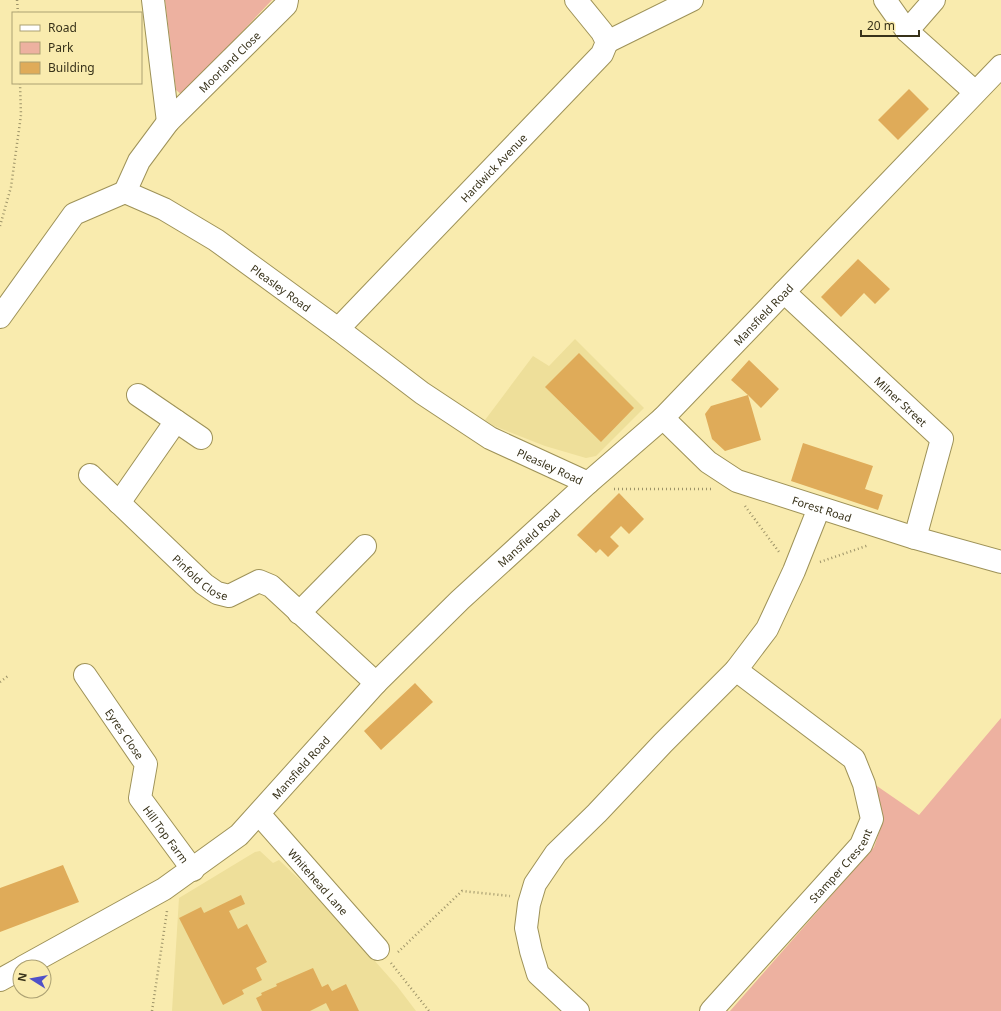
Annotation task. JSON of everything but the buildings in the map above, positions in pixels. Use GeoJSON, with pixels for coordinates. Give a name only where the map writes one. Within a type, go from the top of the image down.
{"type":"FeatureCollection","features":[{"type":"Feature","properties":{"kind":"street"},"geometry":{"type":"LineString","coordinates":[[153,0],[168,122]]}},
{"type":"Feature","properties":{"kind":"street","name":"Moorland Close"},"geometry":{"type":"LineString","coordinates":[[125,192],[139,161],[168,122],[286,5],[287,0]]}},
{"type":"Feature","properties":{"kind":"street"},"geometry":{"type":"LineString","coordinates":[[576,0],[602,32],[607,42],[692,0]]}},
{"type":"Feature","properties":{"kind":"street"},"geometry":{"type":"LineString","coordinates":[[885,0],[907,31],[975,92]]}},
{"type":"Feature","properties":{"kind":"street"},"geometry":{"type":"LineString","coordinates":[[907,31],[934,0]]}},
{"type":"Feature","properties":{"kind":"street","name":"Hardwick Avenue"},"geometry":{"type":"LineString","coordinates":[[338,328],[602,54],[607,42]]}},
{"type":"Feature","properties":{"kind":"street","name":"Mansfield Road"},"geometry":{"type":"LineString","coordinates":[[37,959],[164,889],[239,835],[376,683],[460,600],[588,483],[663,418],[1001,66]]}},
{"type":"Feature","properties":{"kind":"street"},"geometry":{"type":"LineString","coordinates":[[0,317],[74,214],[125,192]]}},
{"type":"Feature","properties":{"kind":"street","name":"Pleasley Road"},"geometry":{"type":"LineString","coordinates":[[125,192],[164,209],[216,240],[338,328],[422,393],[490,438],[588,483]]}},
{"type":"Feature","properties":{"kind":"street","name":"Milner Street"},"geometry":{"type":"LineString","coordinates":[[784,292],[942,439],[915,538]]}},
{"type":"Feature","properties":{"kind":"street"},"geometry":{"type":"LineString","coordinates":[[138,395],[201,438]]}},
{"type":"Feature","properties":{"kind":"street","name":"Forest Road"},"geometry":{"type":"LineString","coordinates":[[663,418],[708,462],[737,481],[915,538],[1001,562]]}},
{"type":"Feature","properties":{"kind":"street"},"geometry":{"type":"LineString","coordinates":[[119,503],[176,421]]}},
{"type":"Feature","properties":{"kind":"street","name":"Pinfold Close"},"geometry":{"type":"LineString","coordinates":[[90,474],[204,584],[217,594],[229,596],[259,582],[271,586],[376,683]]}},
{"type":"Feature","properties":{"kind":"street"},"geometry":{"type":"LineString","coordinates":[[578,1011],[538,974],[526,928],[528,904],[535,884],[556,853],[736,670],[767,629],[794,571],[819,508]]}},
{"type":"Feature","properties":{"kind":"street"},"geometry":{"type":"LineString","coordinates":[[299,613],[365,546]]}},
{"type":"Feature","properties":{"kind":"street","name":"Stamper Crescent"},"geometry":{"type":"LineString","coordinates":[[711,1011],[861,845],[872,818],[864,784],[854,759],[736,670]]}},
{"type":"Feature","properties":{"kind":"street","name":"Eyres Close"},"geometry":{"type":"LineString","coordinates":[[85,676],[146,764],[140,798]]}},
{"type":"Feature","properties":{"kind":"street","name":"Hill Top Farm"},"geometry":{"type":"LineString","coordinates":[[140,798],[192,870]]}},
{"type":"Feature","properties":{"kind":"street","name":"Whitehead Lane"},"geometry":{"type":"LineString","coordinates":[[259,814],[384,955]]}},
{"type":"Feature","properties":{"kind":"street"},"geometry":{"type":"LineString","coordinates":[[0,980],[12,973]]}},
{"type":"Feature","properties":{"kind":"path"},"geometry":{"type":"LineString","coordinates":[[17,0],[18,12]]}},
{"type":"Feature","properties":{"kind":"path"},"geometry":{"type":"LineString","coordinates":[[0,226],[11,188],[21,115],[20,84]]}},
{"type":"Feature","properties":{"kind":"path"},"geometry":{"type":"LineString","coordinates":[[588,483],[614,489],[733,489],[737,481]]}},
{"type":"Feature","properties":{"kind":"path"},"geometry":{"type":"LineString","coordinates":[[0,682],[8,676]]}},
{"type":"Feature","properties":{"kind":"path"},"geometry":{"type":"LineString","coordinates":[[152,1011],[169,901],[164,889]]}},
{"type":"Feature","properties":{"kind":"path"},"geometry":{"type":"LineString","coordinates":[[429,1011],[384,955],[462,891],[530,898]]}},
{"type":"Feature","properties":{"kind":"shaded area"},"geometry":{"type":"Polygon","coordinates":[[[575,339],[644,408],[596,456],[586,458],[545,446],[494,426],[485,420],[533,356],[549,366],[575,339]]]}},
{"type":"Feature","properties":{"kind":"shaded area"},"geometry":{"type":"Polygon","coordinates":[[[260,851],[273,863],[279,860],[320,899],[397,986],[416,1011],[172,1011],[179,898],[255,852],[260,851]]]}},
{"type":"Feature","properties":{"kind":"green space"},"geometry":{"type":"Polygon","coordinates":[[[165,0],[272,0],[182,95],[176,90],[165,0]]]}},
{"type":"Feature","properties":{"kind":"green space"},"geometry":{"type":"Polygon","coordinates":[[[1001,718],[1001,1011],[730,1011],[874,847],[881,827],[874,784],[919,815],[1001,718]]]}}]}
